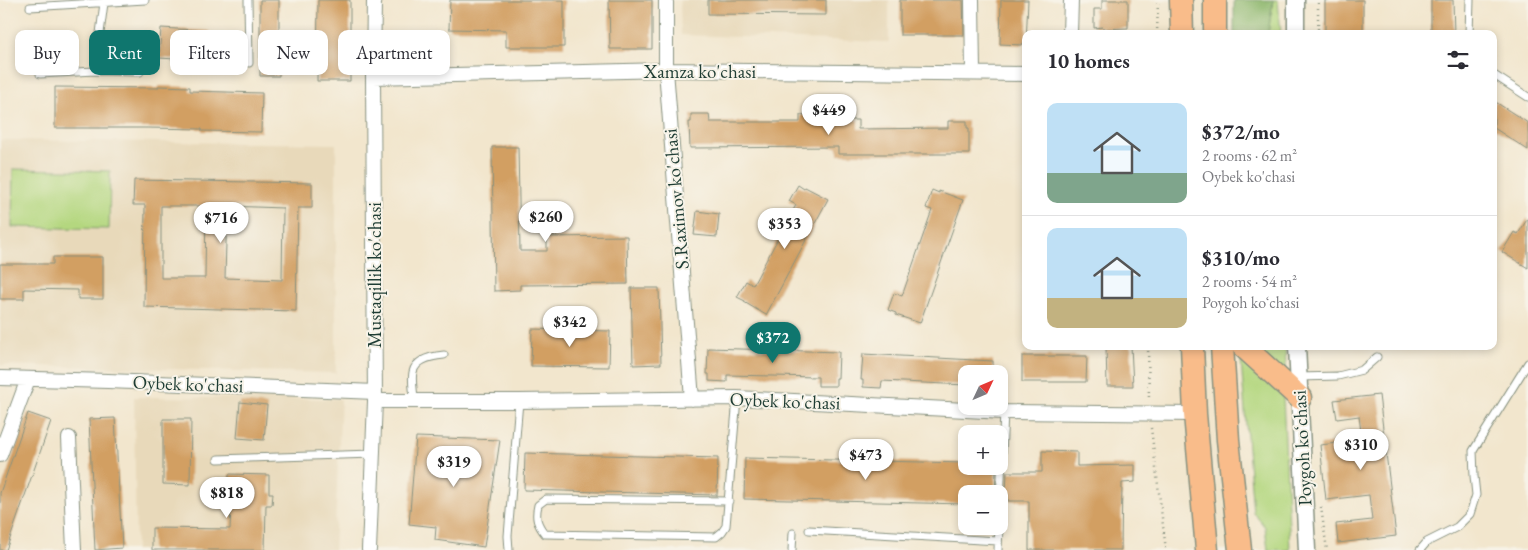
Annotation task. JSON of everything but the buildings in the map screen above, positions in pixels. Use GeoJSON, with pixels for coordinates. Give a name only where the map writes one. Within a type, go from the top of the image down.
{"type":"FeatureCollection","features":[{"type":"Feature","properties":{"kind":"highway"},"geometry":{"type":"LineString","coordinates":[[1181,0],[1182,30]]}},
{"type":"Feature","properties":{"kind":"highway"},"geometry":{"type":"LineString","coordinates":[[1215,0],[1215,30]]}},
{"type":"Feature","properties":{"kind":"highway"},"geometry":{"type":"LineString","coordinates":[[1192,350],[1195,414],[1207,550]]}},
{"type":"Feature","properties":{"kind":"highway"},"geometry":{"type":"LineString","coordinates":[[1222,350],[1228,440],[1240,550]]}},
{"type":"Feature","properties":{"kind":"highway"},"geometry":{"type":"LineString","coordinates":[[1248,350],[1299,387]]}},
{"type":"Feature","properties":{"kind":"street","name":"Mustaqillik ko'chasi"},"geometry":{"type":"LineString","coordinates":[[369,550],[375,396],[374,0]]}},
{"type":"Feature","properties":{"kind":"street","name":"S.Raximov ko'chasi"},"geometry":{"type":"LineString","coordinates":[[666,0],[666,70],[692,398]]}},
{"type":"Feature","properties":{"kind":"street"},"geometry":{"type":"LineString","coordinates":[[972,0],[973,73]]}},
{"type":"Feature","properties":{"kind":"street"},"geometry":{"type":"LineString","coordinates":[[1070,30],[1071,0]]}},
{"type":"Feature","properties":{"kind":"street"},"geometry":{"type":"LineString","coordinates":[[1296,0],[1296,30]]}},
{"type":"Feature","properties":{"kind":"street","name":"Xamza ko'chasi"},"geometry":{"type":"LineString","coordinates":[[373,77],[666,70],[1022,74]]}},
{"type":"Feature","properties":{"kind":"street","name":"Poygoh koʻchasi"},"geometry":{"type":"LineString","coordinates":[[1297,350],[1307,550]]}},
{"type":"Feature","properties":{"kind":"street","name":"Oybek ko'chasi"},"geometry":{"type":"LineString","coordinates":[[0,378],[118,381],[375,396],[414,401],[737,398],[958,410]]}},
{"type":"Feature","properties":{"kind":"street"},"geometry":{"type":"LineString","coordinates":[[0,455],[28,379]]}},
{"type":"Feature","properties":{"kind":"street","name":"Oybek ko'chasi"},"geometry":{"type":"LineString","coordinates":[[1008,412],[1195,414]]}},
{"type":"Feature","properties":{"kind":"street"},"geometry":{"type":"LineString","coordinates":[[69,438],[74,550]]}},
{"type":"Feature","properties":{"kind":"lane"},"geometry":{"type":"LineString","coordinates":[[30,7],[145,0]]}},
{"type":"Feature","properties":{"kind":"lane"},"geometry":{"type":"LineString","coordinates":[[248,0],[249,63]]}},
{"type":"Feature","properties":{"kind":"lane"},"geometry":{"type":"LineString","coordinates":[[1469,30],[1470,0]]}},
{"type":"Feature","properties":{"kind":"lane"},"geometry":{"type":"LineString","coordinates":[[100,30],[104,3]]}},
{"type":"Feature","properties":{"kind":"lane"},"geometry":{"type":"LineString","coordinates":[[1497,77],[1528,97]]}},
{"type":"Feature","properties":{"kind":"lane"},"geometry":{"type":"LineString","coordinates":[[414,401],[413,371],[419,363],[432,356],[444,355]]}},
{"type":"Feature","properties":{"kind":"lane"},"geometry":{"type":"LineString","coordinates":[[1299,387],[1362,370],[1377,357]]}},
{"type":"Feature","properties":{"kind":"lane"},"geometry":{"type":"LineString","coordinates":[[1420,550],[1427,542],[1456,527],[1470,514],[1476,495],[1474,451],[1528,363]]}},
{"type":"Feature","properties":{"kind":"lane"},"geometry":{"type":"LineString","coordinates":[[729,501],[546,500],[538,504],[535,516],[537,524],[545,534],[716,537],[726,526],[729,501],[737,398]]}},
{"type":"Feature","properties":{"kind":"lane"},"geometry":{"type":"LineString","coordinates":[[509,550],[508,536],[519,401]]}},
{"type":"Feature","properties":{"kind":"lane"},"geometry":{"type":"LineString","coordinates":[[1001,485],[1004,415]]}},
{"type":"Feature","properties":{"kind":"lane"},"geometry":{"type":"LineString","coordinates":[[218,459],[373,454]]}},
{"type":"Feature","properties":{"kind":"lane"},"geometry":{"type":"LineString","coordinates":[[810,530],[998,541]]}},
{"type":"Feature","properties":{"kind":"lane"},"geometry":{"type":"LineString","coordinates":[[792,550],[793,533]]}},
{"type":"Feature","properties":{"kind":"lane"},"geometry":{"type":"LineString","coordinates":[[998,535],[998,550]]}},
{"type":"Feature","properties":{"kind":"path"},"geometry":{"type":"LineString","coordinates":[[1157,30],[1158,0]]}},
{"type":"Feature","properties":{"kind":"path"},"geometry":{"type":"LineString","coordinates":[[1318,0],[1318,30]]}},
{"type":"Feature","properties":{"kind":"path"},"geometry":{"type":"LineString","coordinates":[[1148,350],[1150,414],[1166,550]]}},
{"type":"Feature","properties":{"kind":"shaded area"},"geometry":{"type":"Polygon","coordinates":[[[680,0],[889,0],[889,42],[681,35],[680,0]]]}},
{"type":"Feature","properties":{"kind":"shaded area"},"geometry":{"type":"Polygon","coordinates":[[[0,140],[336,144],[336,373],[0,365],[0,140]]]}},
{"type":"Feature","properties":{"kind":"shaded area"},"geometry":{"type":"Polygon","coordinates":[[[134,397],[341,399],[334,550],[136,550],[134,397]]]}},
{"type":"Feature","properties":{"kind":"green space"},"geometry":{"type":"Polygon","coordinates":[[[1234,0],[1273,0],[1269,30],[1234,30],[1234,0]]]}},
{"type":"Feature","properties":{"kind":"green space"},"geometry":{"type":"Polygon","coordinates":[[[1273,0],[1278,0],[1281,30],[1269,30],[1273,0]]]}},
{"type":"Feature","properties":{"kind":"green space"},"geometry":{"type":"Polygon","coordinates":[[[13,169],[110,171],[109,229],[12,227],[13,169]]]}},
{"type":"Feature","properties":{"kind":"green space"},"geometry":{"type":"Polygon","coordinates":[[[1257,350],[1285,350],[1286,368],[1280,372],[1257,350]]]}},
{"type":"Feature","properties":{"kind":"green space"},"geometry":{"type":"Polygon","coordinates":[[[1241,361],[1283,396],[1290,550],[1268,550],[1265,527],[1253,512],[1241,361]]]}}]}
